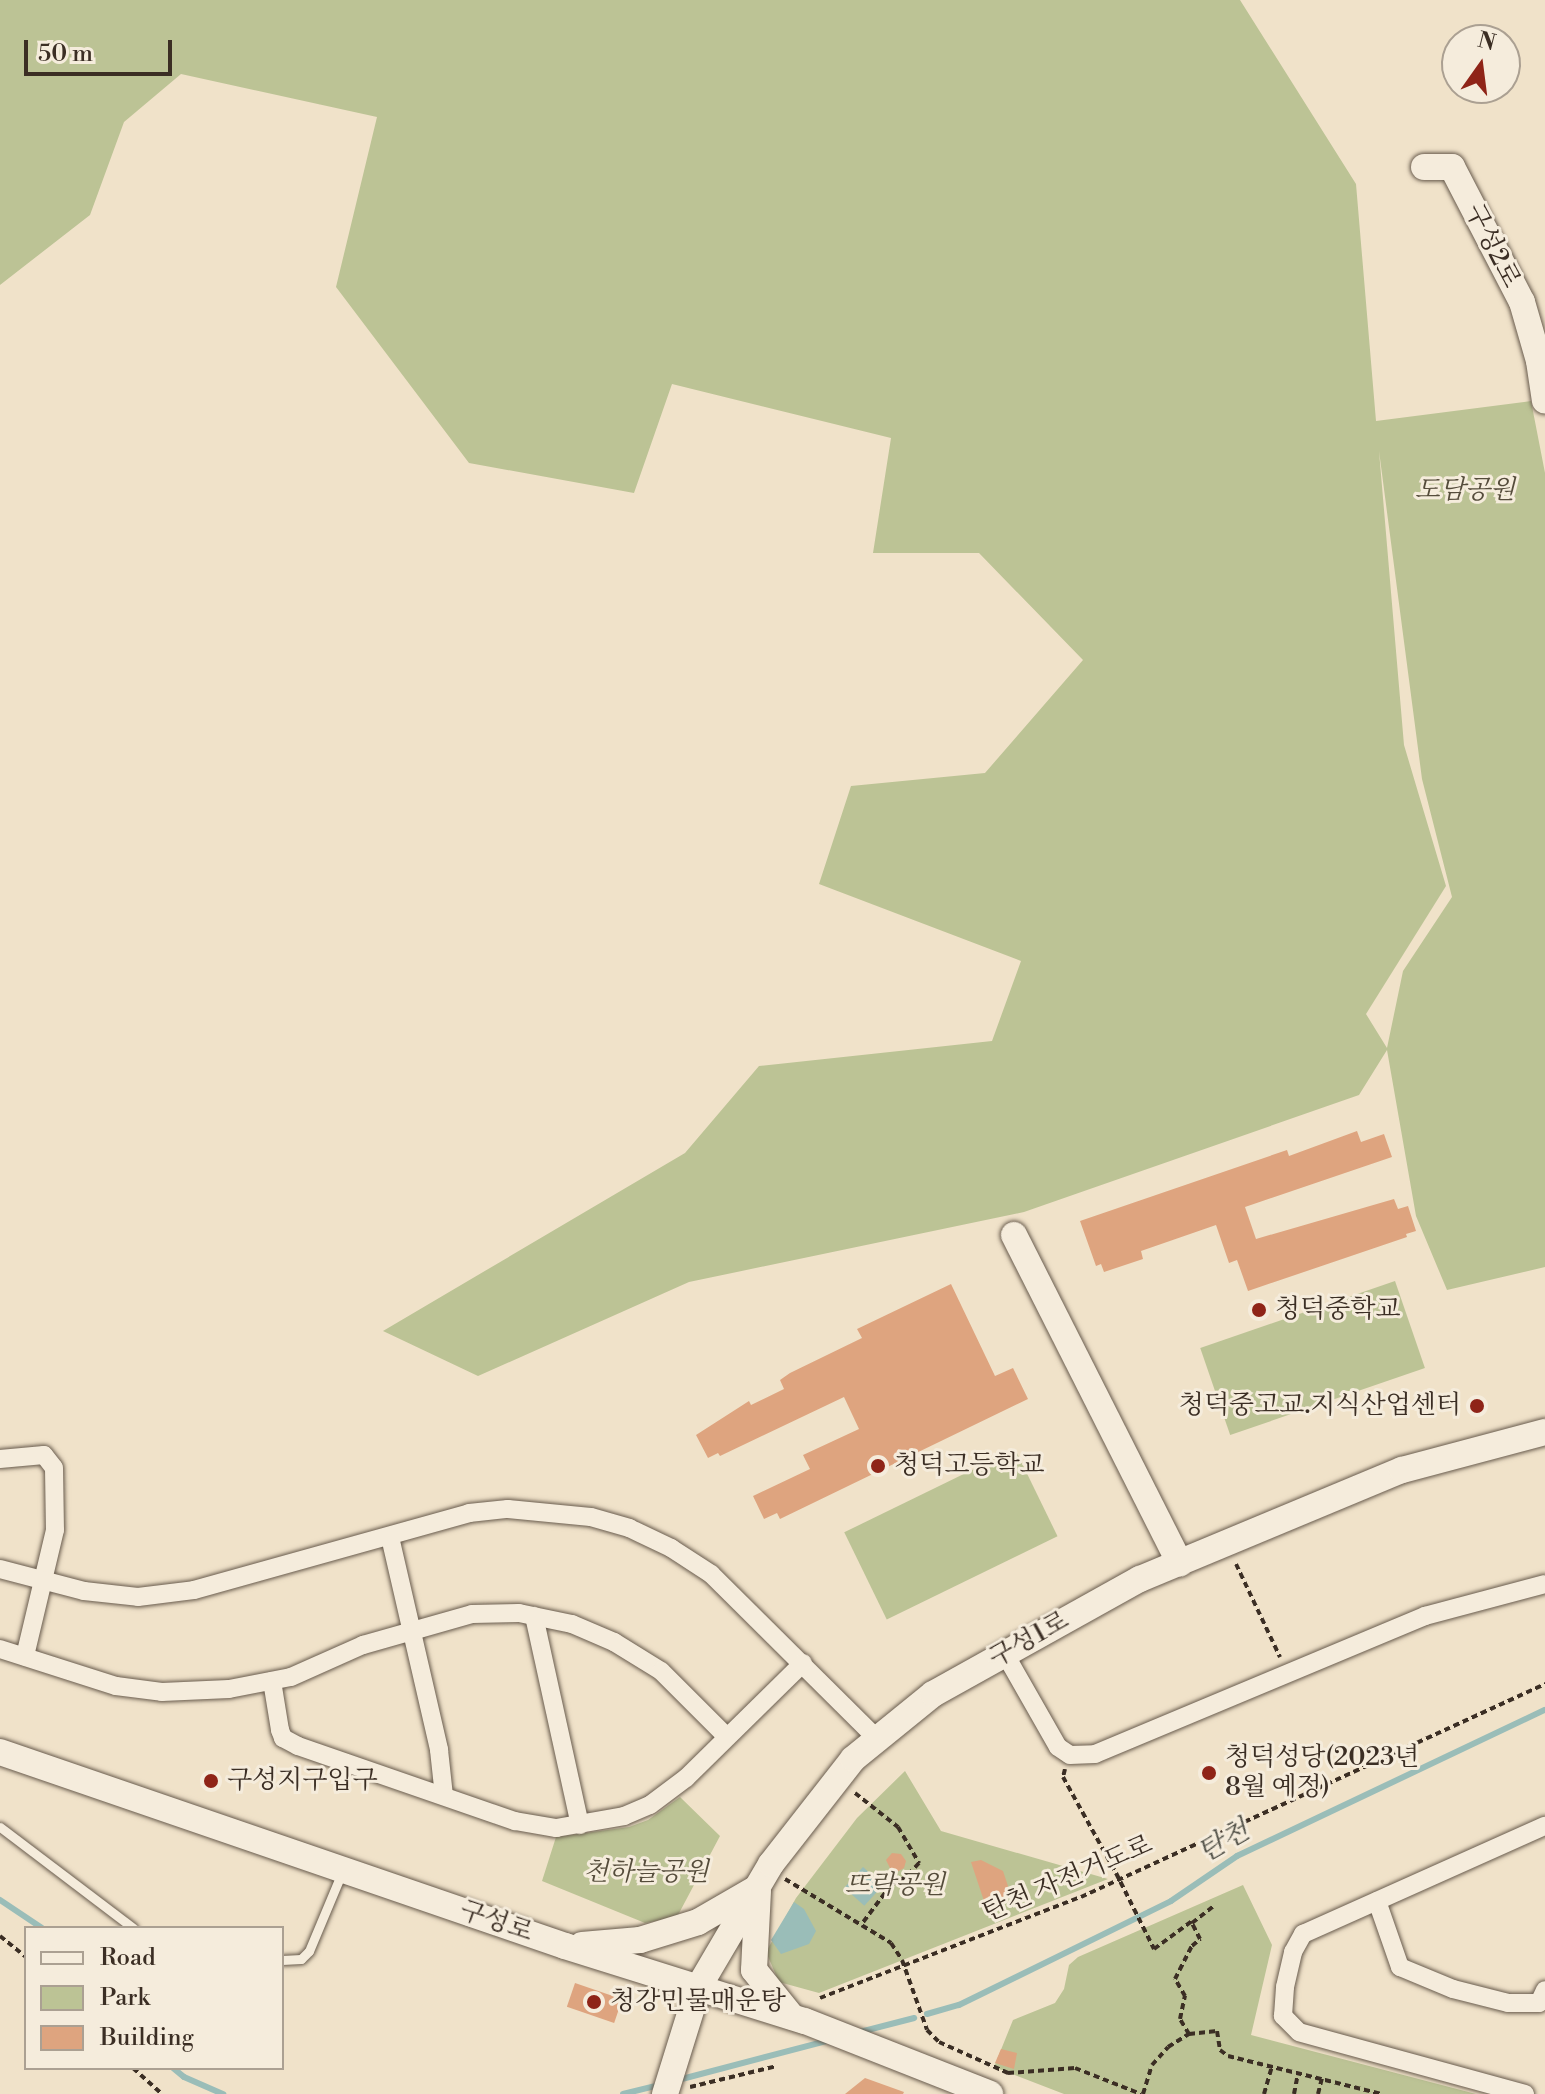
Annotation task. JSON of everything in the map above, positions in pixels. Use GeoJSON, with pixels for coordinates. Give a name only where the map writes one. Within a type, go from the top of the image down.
{"type":"FeatureCollection","features":[{"type":"Feature","properties":{"kind":"street","name":"구성2로"},"geometry":{"type":"LineString","coordinates":[[1424,167],[1452,167],[1522,302],[1539,361],[1545,401]]}},
{"type":"Feature","properties":{"kind":"street"},"geometry":{"type":"LineString","coordinates":[[1014,1235],[1180,1563]]}},
{"type":"Feature","properties":{"kind":"street","name":"구성1로"},"geometry":{"type":"LineString","coordinates":[[676,2091],[678,2053],[698,1988],[763,1877],[853,1759],[933,1694],[1140,1579],[1402,1470],[1545,1432]]}},
{"type":"Feature","properties":{"kind":"street"},"geometry":{"type":"LineString","coordinates":[[0,1459],[44,1455],[54,1468],[55,1530],[25,1656]]}},
{"type":"Feature","properties":{"kind":"street"},"geometry":{"type":"LineString","coordinates":[[0,1569],[84,1591],[138,1597],[166,1594],[194,1590],[469,1513],[508,1509],[548,1510],[629,1528],[671,1548],[711,1574],[877,1739]]}},
{"type":"Feature","properties":{"kind":"street"},"geometry":{"type":"LineString","coordinates":[[390,1537],[439,1750],[444,1796]]}},
{"type":"Feature","properties":{"kind":"street"},"geometry":{"type":"LineString","coordinates":[[1005,1654],[1058,1747],[1070,1755],[1095,1754],[1425,1616],[1545,1584]]}},
{"type":"Feature","properties":{"kind":"street"},"geometry":{"type":"LineString","coordinates":[[0,1649],[116,1686],[162,1692],[229,1689],[291,1677],[363,1645],[472,1614],[534,1616],[572,1624],[614,1642],[661,1671],[727,1737]]}},
{"type":"Feature","properties":{"kind":"street"},"geometry":{"type":"LineString","coordinates":[[534,1616],[580,1825]]}},
{"type":"Feature","properties":{"kind":"street"},"geometry":{"type":"LineString","coordinates":[[272,1681],[283,1738],[515,1821],[556,1828],[624,1816],[650,1805],[686,1778],[803,1663]]}},
{"type":"Feature","properties":{"kind":"street","name":"구성로"},"geometry":{"type":"LineString","coordinates":[[0,1752],[565,1946],[799,2019],[990,2094]]}},
{"type":"Feature","properties":{"kind":"street"},"geometry":{"type":"LineString","coordinates":[[1525,2094],[1299,2032],[1283,2016],[1287,1976],[1293,1952],[1303,1934],[1545,1826]]}},
{"type":"Feature","properties":{"kind":"street"},"geometry":{"type":"LineString","coordinates":[[565,1946],[640,1940],[698,1922],[763,1877]]}},
{"type":"Feature","properties":{"kind":"street"},"geometry":{"type":"LineString","coordinates":[[763,1877],[754,1970],[799,2019]]}},
{"type":"Feature","properties":{"kind":"street"},"geometry":{"type":"LineString","coordinates":[[1377,1901],[1400,1967],[1453,1989],[1508,2003],[1539,2003],[1545,1990]]}},
{"type":"Feature","properties":{"kind":"lane"},"geometry":{"type":"LineString","coordinates":[[0,1827],[130,1926]]}},
{"type":"Feature","properties":{"kind":"lane"},"geometry":{"type":"LineString","coordinates":[[284,1960],[301,1959],[309,1951],[343,1870]]}},
{"type":"Feature","properties":{"kind":"path"},"geometry":{"type":"LineString","coordinates":[[1226,1544],[1287,1672]]}},
{"type":"Feature","properties":{"kind":"path","name":"탄천 자전거도로"},"geometry":{"type":"LineString","coordinates":[[820,1998],[1081,1897],[1545,1684]]}},
{"type":"Feature","properties":{"kind":"path"},"geometry":{"type":"LineString","coordinates":[[1063,1777],[1154,1949],[1214,1906],[1192,1923],[1200,1939],[1192,1946],[1175,1979],[1185,1996],[1180,2019],[1189,2034]]}},
{"type":"Feature","properties":{"kind":"path"},"geometry":{"type":"LineString","coordinates":[[837,1779],[898,1827],[919,1863],[906,1877],[891,1885],[861,1925]]}},
{"type":"Feature","properties":{"kind":"path"},"geometry":{"type":"LineString","coordinates":[[763,1877],[891,1943],[904,1966],[927,2030],[939,2042],[1008,2073],[1075,2068],[1142,2094],[1152,2065],[1168,2047],[1189,2034],[1217,2031],[1220,2050],[1228,2056],[1381,2094]]}},
{"type":"Feature","properties":{"kind":"path"},"geometry":{"type":"LineString","coordinates":[[0,1936],[24,1955]]}},
{"type":"Feature","properties":{"kind":"path"},"geometry":{"type":"LineString","coordinates":[[676,2091],[777,2066]]}},
{"type":"Feature","properties":{"kind":"path"},"geometry":{"type":"LineString","coordinates":[[1264,2094],[1272,2066]]}},
{"type":"Feature","properties":{"kind":"path"},"geometry":{"type":"LineString","coordinates":[[135,2070],[162,2094]]}},
{"type":"Feature","properties":{"kind":"path"},"geometry":{"type":"LineString","coordinates":[[1294,2094],[1298,2073]]}},
{"type":"Feature","properties":{"kind":"path"},"geometry":{"type":"LineString","coordinates":[[1318,2094],[1322,2078]]}},
{"type":"Feature","properties":{"kind":"path"},"geometry":{"type":"LineString","coordinates":[[1347,2094],[1349,2086]]}},
{"type":"Feature","properties":{"kind":"green space","name":"도담공원"},"geometry":{"type":"Polygon","coordinates":[[[0,0],[1240,0],[1356,184],[1376,421],[1531,401],[1545,473],[1545,1267],[1447,1290],[1416,1216],[1387,1050],[1359,1095],[1024,1212],[689,1282],[478,1376],[383,1331],[685,1153],[759,1066],[992,1041],[1021,961],[819,884],[851,786],[985,773],[1083,660],[979,553],[873,553],[891,438],[672,384],[634,493],[469,463],[336,287],[377,117],[181,74],[124,122],[90,215],[0,285],[0,0]],[[1379,451],[1404,745],[1446,886],[1366,1014],[1387,1048],[1403,971],[1452,897],[1422,779],[1379,451]]]}},
{"type":"Feature","properties":{"kind":"green space"},"geometry":{"type":"Polygon","coordinates":[[[1395,1281],[1425,1368],[1230,1435],[1200,1348],[1395,1281]]]}},
{"type":"Feature","properties":{"kind":"green space"},"geometry":{"type":"Polygon","coordinates":[[[1015,1449],[1058,1536],[887,1619],[844,1532],[1015,1449]]]}},
{"type":"Feature","properties":{"kind":"green space","name":"뜨락공원"},"geometry":{"type":"Polygon","coordinates":[[[905,1771],[941,1831],[1108,1879],[819,1993],[779,1982],[766,1952],[796,1898],[857,1818],[905,1771]]]}},
{"type":"Feature","properties":{"kind":"green space","name":"천하늘공원"},"geometry":{"type":"Polygon","coordinates":[[[680,1797],[720,1836],[677,1917],[645,1923],[542,1881],[556,1837],[629,1827],[648,1820],[680,1797]]]}},
{"type":"Feature","properties":{"kind":"green space"},"geometry":{"type":"Polygon","coordinates":[[[1243,1885],[1272,1945],[1251,2035],[1476,2094],[1064,2094],[994,2067],[1013,2020],[1055,2003],[1064,1989],[1069,1965],[1078,1957],[1243,1885]]]}},
{"type":"Feature","properties":{"kind":"water"},"geometry":{"type":"Polygon","coordinates":[[[863,1867],[883,1885],[864,1906],[844,1888],[863,1867]]]}},
{"type":"Feature","properties":{"kind":"water"},"geometry":{"type":"Polygon","coordinates":[[[794,1902],[804,1909],[816,1931],[809,1944],[781,1954],[771,1940],[794,1902]]]}},
{"type":"Feature","properties":{"kind":"building"},"geometry":{"type":"Polygon","coordinates":[[[1357,1131],[1361,1142],[1384,1134],[1392,1157],[1245,1207],[1256,1239],[1394,1199],[1398,1209],[1408,1206],[1416,1231],[1406,1234],[1407,1237],[1248,1291],[1237,1260],[1229,1263],[1216,1225],[1141,1251],[1143,1259],[1104,1272],[1101,1264],[1096,1266],[1080,1221],[1287,1150],[1289,1156],[1357,1131]]]}},
{"type":"Feature","properties":{"kind":"building"},"geometry":{"type":"Polygon","coordinates":[[[951,1284],[995,1376],[1013,1368],[1028,1399],[780,1519],[777,1513],[764,1519],[753,1496],[810,1469],[803,1455],[859,1429],[844,1397],[720,1456],[718,1453],[708,1458],[696,1435],[749,1401],[751,1405],[784,1389],[780,1380],[790,1373],[862,1338],[857,1329],[951,1284]]]}},
{"type":"Feature","properties":{"kind":"building"},"geometry":{"type":"Polygon","coordinates":[[[892,1853],[901,1854],[906,1861],[904,1868],[897,1872],[891,1870],[886,1860],[892,1853]]]}},
{"type":"Feature","properties":{"kind":"building"},"geometry":{"type":"Polygon","coordinates":[[[981,1860],[1003,1871],[1008,1886],[1000,1906],[989,1916],[971,1862],[981,1860]]]}},
{"type":"Feature","properties":{"kind":"building","name":"청강민물매운탕"},"geometry":{"type":"Polygon","coordinates":[[[575,1983],[622,1999],[614,2023],[567,2007],[575,1983]]]}},
{"type":"Feature","properties":{"kind":"building"},"geometry":{"type":"Polygon","coordinates":[[[1001,2049],[1017,2053],[1014,2069],[995,2063],[1001,2049]]]}},
{"type":"Feature","properties":{"kind":"building"},"geometry":{"type":"Polygon","coordinates":[[[865,2078],[904,2092],[845,2094],[865,2078]]]}},
{"type":"Feature","properties":{"kind":"waterway","name":"탄천"},"geometry":{"type":"LineString","coordinates":[[927,2014],[959,2005],[1171,1901],[1237,1856],[1545,1710]]}},
{"type":"Feature","properties":{"kind":"waterway","name":"탄천"},"geometry":{"type":"LineString","coordinates":[[0,1900],[39,1926]]}},
{"type":"Feature","properties":{"kind":"waterway","name":"탄천"},"geometry":{"type":"LineString","coordinates":[[860,2032],[914,2018]]}},
{"type":"Feature","properties":{"kind":"waterway","name":"탄천"},"geometry":{"type":"LineString","coordinates":[[678,2080],[830,2040]]}},
{"type":"Feature","properties":{"kind":"waterway","name":"탄천"},"geometry":{"type":"LineString","coordinates":[[175,2070],[223,2094]]}},
{"type":"Feature","properties":{"kind":"waterway","name":"탄천"},"geometry":{"type":"LineString","coordinates":[[623,2094],[659,2085]]}},
{"type":"Feature","properties":{"kind":"place","name":"청덕중학교"},"geometry":{"type":"Point","coordinates":[1259,1310]}},
{"type":"Feature","properties":{"kind":"place","name":"청덕중고교.지식산업센터"},"geometry":{"type":"Point","coordinates":[1477,1406]}},
{"type":"Feature","properties":{"kind":"place","name":"청덕고등학교"},"geometry":{"type":"Point","coordinates":[878,1466]}},
{"type":"Feature","properties":{"kind":"place","name":"청덕성당(2023년 8월 예정)"},"geometry":{"type":"Point","coordinates":[1209,1773]}},
{"type":"Feature","properties":{"kind":"place","name":"구성지구입구"},"geometry":{"type":"Point","coordinates":[211,1781]}},
{"type":"Feature","properties":{"kind":"place","name":"청강민물매운탕"},"geometry":{"type":"Point","coordinates":[594,2002]}}]}
